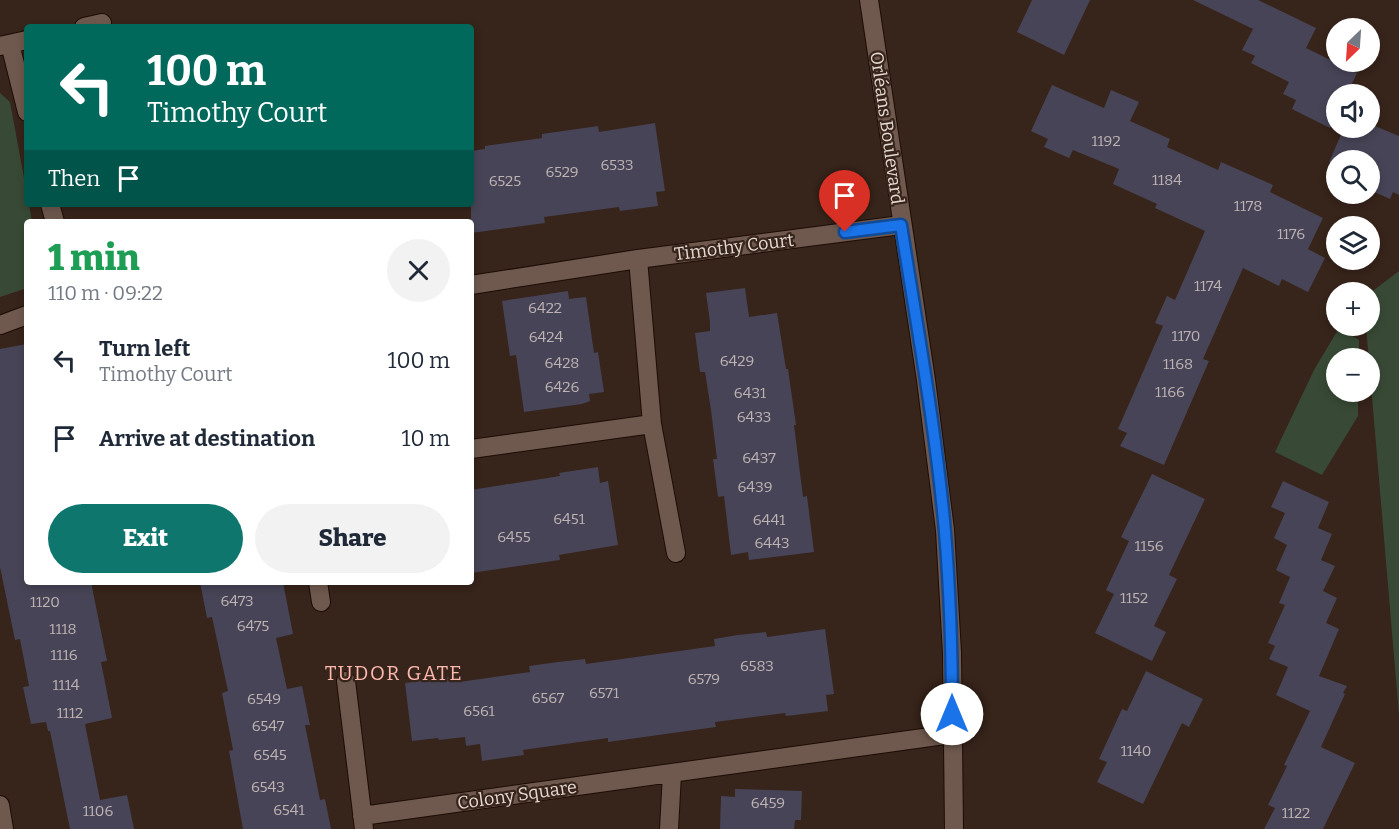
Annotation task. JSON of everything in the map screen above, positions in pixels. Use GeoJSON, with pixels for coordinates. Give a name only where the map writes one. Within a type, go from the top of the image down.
{"type":"FeatureCollection","features":[{"type":"Feature","properties":{"kind":"street","name":"Orléans Boulevard"},"geometry":{"type":"LineString","coordinates":[[869,0],[926,380],[945,530],[952,654],[954,829]]}},
{"type":"Feature","properties":{"kind":"street"},"geometry":{"type":"LineString","coordinates":[[12,43],[24,98]]}},
{"type":"Feature","properties":{"kind":"street","name":"Timothy Court"},"geometry":{"type":"LineString","coordinates":[[474,285],[638,259],[901,225]]}},
{"type":"Feature","properties":{"kind":"street"},"geometry":{"type":"LineString","coordinates":[[638,259],[652,424],[676,553]]}},
{"type":"Feature","properties":{"kind":"street"},"geometry":{"type":"LineString","coordinates":[[0,325],[24,316]]}},
{"type":"Feature","properties":{"kind":"street"},"geometry":{"type":"LineString","coordinates":[[474,449],[652,424]]}},
{"type":"Feature","properties":{"kind":"street"},"geometry":{"type":"LineString","coordinates":[[318,585],[321,602]]}},
{"type":"Feature","properties":{"kind":"street","name":"Colony Square"},"geometry":{"type":"LineString","coordinates":[[345,681],[363,822],[672,774],[952,734]]}},
{"type":"Feature","properties":{"kind":"street"},"geometry":{"type":"LineString","coordinates":[[669,829],[672,774]]}},
{"type":"Feature","properties":{"kind":"street"},"geometry":{"type":"LineString","coordinates":[[0,805],[4,829]]}},
{"type":"Feature","properties":{"kind":"green space"},"geometry":{"type":"Polygon","coordinates":[[[0,93],[10,102],[24,178],[24,207],[30,207],[32,219],[24,219],[24,289],[0,297],[0,93]]]}},
{"type":"Feature","properties":{"kind":"green space"},"geometry":{"type":"Polygon","coordinates":[[[1399,271],[1399,715],[1372,402],[1380,402],[1380,348],[1368,348],[1367,336],[1380,336],[1380,285],[1399,271]]]}},
{"type":"Feature","properties":{"kind":"green space"},"geometry":{"type":"Polygon","coordinates":[[[1334,336],[1352,336],[1359,340],[1359,348],[1327,348],[1334,336]]]}},
{"type":"Feature","properties":{"kind":"green space"},"geometry":{"type":"Polygon","coordinates":[[[1326,350],[1326,402],[1358,402],[1358,416],[1322,475],[1275,452],[1326,350]]]}},
{"type":"Feature","properties":{"kind":"building"},"geometry":{"type":"Polygon","coordinates":[[[1032,0],[1090,0],[1064,55],[1017,32],[1032,0]]]}},
{"type":"Feature","properties":{"kind":"building"},"geometry":{"type":"Polygon","coordinates":[[[1193,0],[1258,0],[1316,28],[1306,48],[1326,58],[1326,72],[1357,73],[1352,84],[1326,84],[1326,126],[1292,109],[1296,100],[1283,94],[1289,82],[1251,63],[1255,56],[1242,50],[1253,29],[1193,0]]]}},
{"type":"Feature","properties":{"kind":"building"},"geometry":{"type":"Polygon","coordinates":[[[1052,85],[1104,108],[1111,90],[1139,102],[1130,121],[1170,139],[1167,147],[1218,170],[1221,162],[1273,185],[1270,192],[1323,218],[1308,249],[1325,258],[1308,292],[1282,279],[1279,286],[1243,268],[1203,359],[1209,361],[1164,465],[1120,446],[1127,433],[1118,429],[1163,326],[1155,323],[1167,296],[1175,300],[1205,231],[1155,208],[1157,204],[1113,184],[1119,169],[1073,150],[1069,158],[1044,147],[1048,139],[1031,131],[1052,85]]]}},
{"type":"Feature","properties":{"kind":"building"},"geometry":{"type":"Polygon","coordinates":[[[655,123],[665,191],[656,192],[658,206],[620,211],[619,207],[544,217],[545,223],[474,233],[471,207],[474,207],[474,151],[485,149],[485,146],[542,138],[542,134],[598,126],[599,132],[655,123]]]}},
{"type":"Feature","properties":{"kind":"building"},"geometry":{"type":"Polygon","coordinates":[[[1380,128],[1399,136],[1399,195],[1393,192],[1390,199],[1380,194],[1380,150],[1334,150],[1340,138],[1380,138],[1380,128]]]}},
{"type":"Feature","properties":{"kind":"building"},"geometry":{"type":"Polygon","coordinates":[[[745,288],[749,317],[777,313],[796,425],[794,425],[803,497],[807,496],[814,552],[749,560],[748,552],[731,555],[724,496],[718,497],[713,459],[717,459],[705,372],[700,372],[695,333],[710,331],[706,293],[745,288]]]}},
{"type":"Feature","properties":{"kind":"building"},"geometry":{"type":"Polygon","coordinates":[[[568,291],[569,299],[586,297],[594,353],[598,352],[604,392],[589,394],[590,401],[582,404],[524,412],[516,355],[510,356],[502,301],[568,291]]]}},
{"type":"Feature","properties":{"kind":"building"},"geometry":{"type":"Polygon","coordinates":[[[24,345],[24,585],[92,585],[107,661],[101,662],[112,718],[85,724],[100,800],[127,795],[134,829],[70,829],[50,731],[48,731],[46,722],[31,724],[23,687],[29,686],[20,639],[15,640],[0,567],[0,349],[24,345]]]}},
{"type":"Feature","properties":{"kind":"building"},"geometry":{"type":"Polygon","coordinates":[[[598,467],[600,483],[608,481],[618,545],[559,555],[560,560],[474,573],[474,490],[560,476],[559,473],[598,467]]]}},
{"type":"Feature","properties":{"kind":"building"},"geometry":{"type":"Polygon","coordinates":[[[1152,474],[1205,499],[1169,575],[1177,579],[1154,626],[1166,632],[1152,661],[1095,633],[1114,594],[1106,590],[1129,541],[1121,537],[1152,474]]]}},
{"type":"Feature","properties":{"kind":"building"},"geometry":{"type":"Polygon","coordinates":[[[1283,481],[1329,502],[1318,528],[1332,534],[1321,560],[1335,566],[1323,591],[1337,598],[1326,623],[1339,629],[1319,676],[1347,686],[1321,747],[1355,763],[1323,829],[1264,829],[1275,808],[1268,805],[1310,711],[1276,695],[1288,667],[1269,659],[1275,646],[1268,643],[1285,605],[1279,603],[1290,577],[1276,570],[1287,545],[1274,538],[1285,513],[1271,507],[1283,481]]]}},
{"type":"Feature","properties":{"kind":"building"},"geometry":{"type":"Polygon","coordinates":[[[201,585],[284,585],[293,634],[276,638],[287,689],[302,686],[310,725],[305,725],[320,800],[325,799],[331,829],[243,829],[229,751],[233,750],[222,693],[228,691],[212,617],[207,618],[201,585]]]}},
{"type":"Feature","properties":{"kind":"building"},"geometry":{"type":"Polygon","coordinates":[[[825,629],[834,694],[826,695],[828,711],[786,716],[785,713],[715,722],[716,727],[608,742],[608,738],[523,750],[524,755],[482,761],[480,744],[466,746],[465,737],[412,741],[405,683],[459,676],[459,682],[530,672],[529,666],[585,659],[586,664],[715,646],[714,639],[738,635],[766,632],[767,637],[825,629]]]}},
{"type":"Feature","properties":{"kind":"building"},"geometry":{"type":"Polygon","coordinates":[[[1146,671],[1203,699],[1189,727],[1182,723],[1143,804],[1097,782],[1107,762],[1099,759],[1122,709],[1127,711],[1146,671]]]}},
{"type":"Feature","properties":{"kind":"building"},"geometry":{"type":"Polygon","coordinates":[[[735,789],[802,791],[801,820],[795,820],[794,829],[720,829],[721,796],[735,797],[735,789]]]}},
{"type":"Feature","properties":{"kind":"district","name":"TUDOR GATE"},"geometry":{"type":"Point","coordinates":[394,673]}},
{"type":"Feature","properties":{"kind":"route"},"geometry":{"type":"LineString","coordinates":[[845,232],[901,225],[926,380],[945,530],[952,654],[952,714]]}}]}
